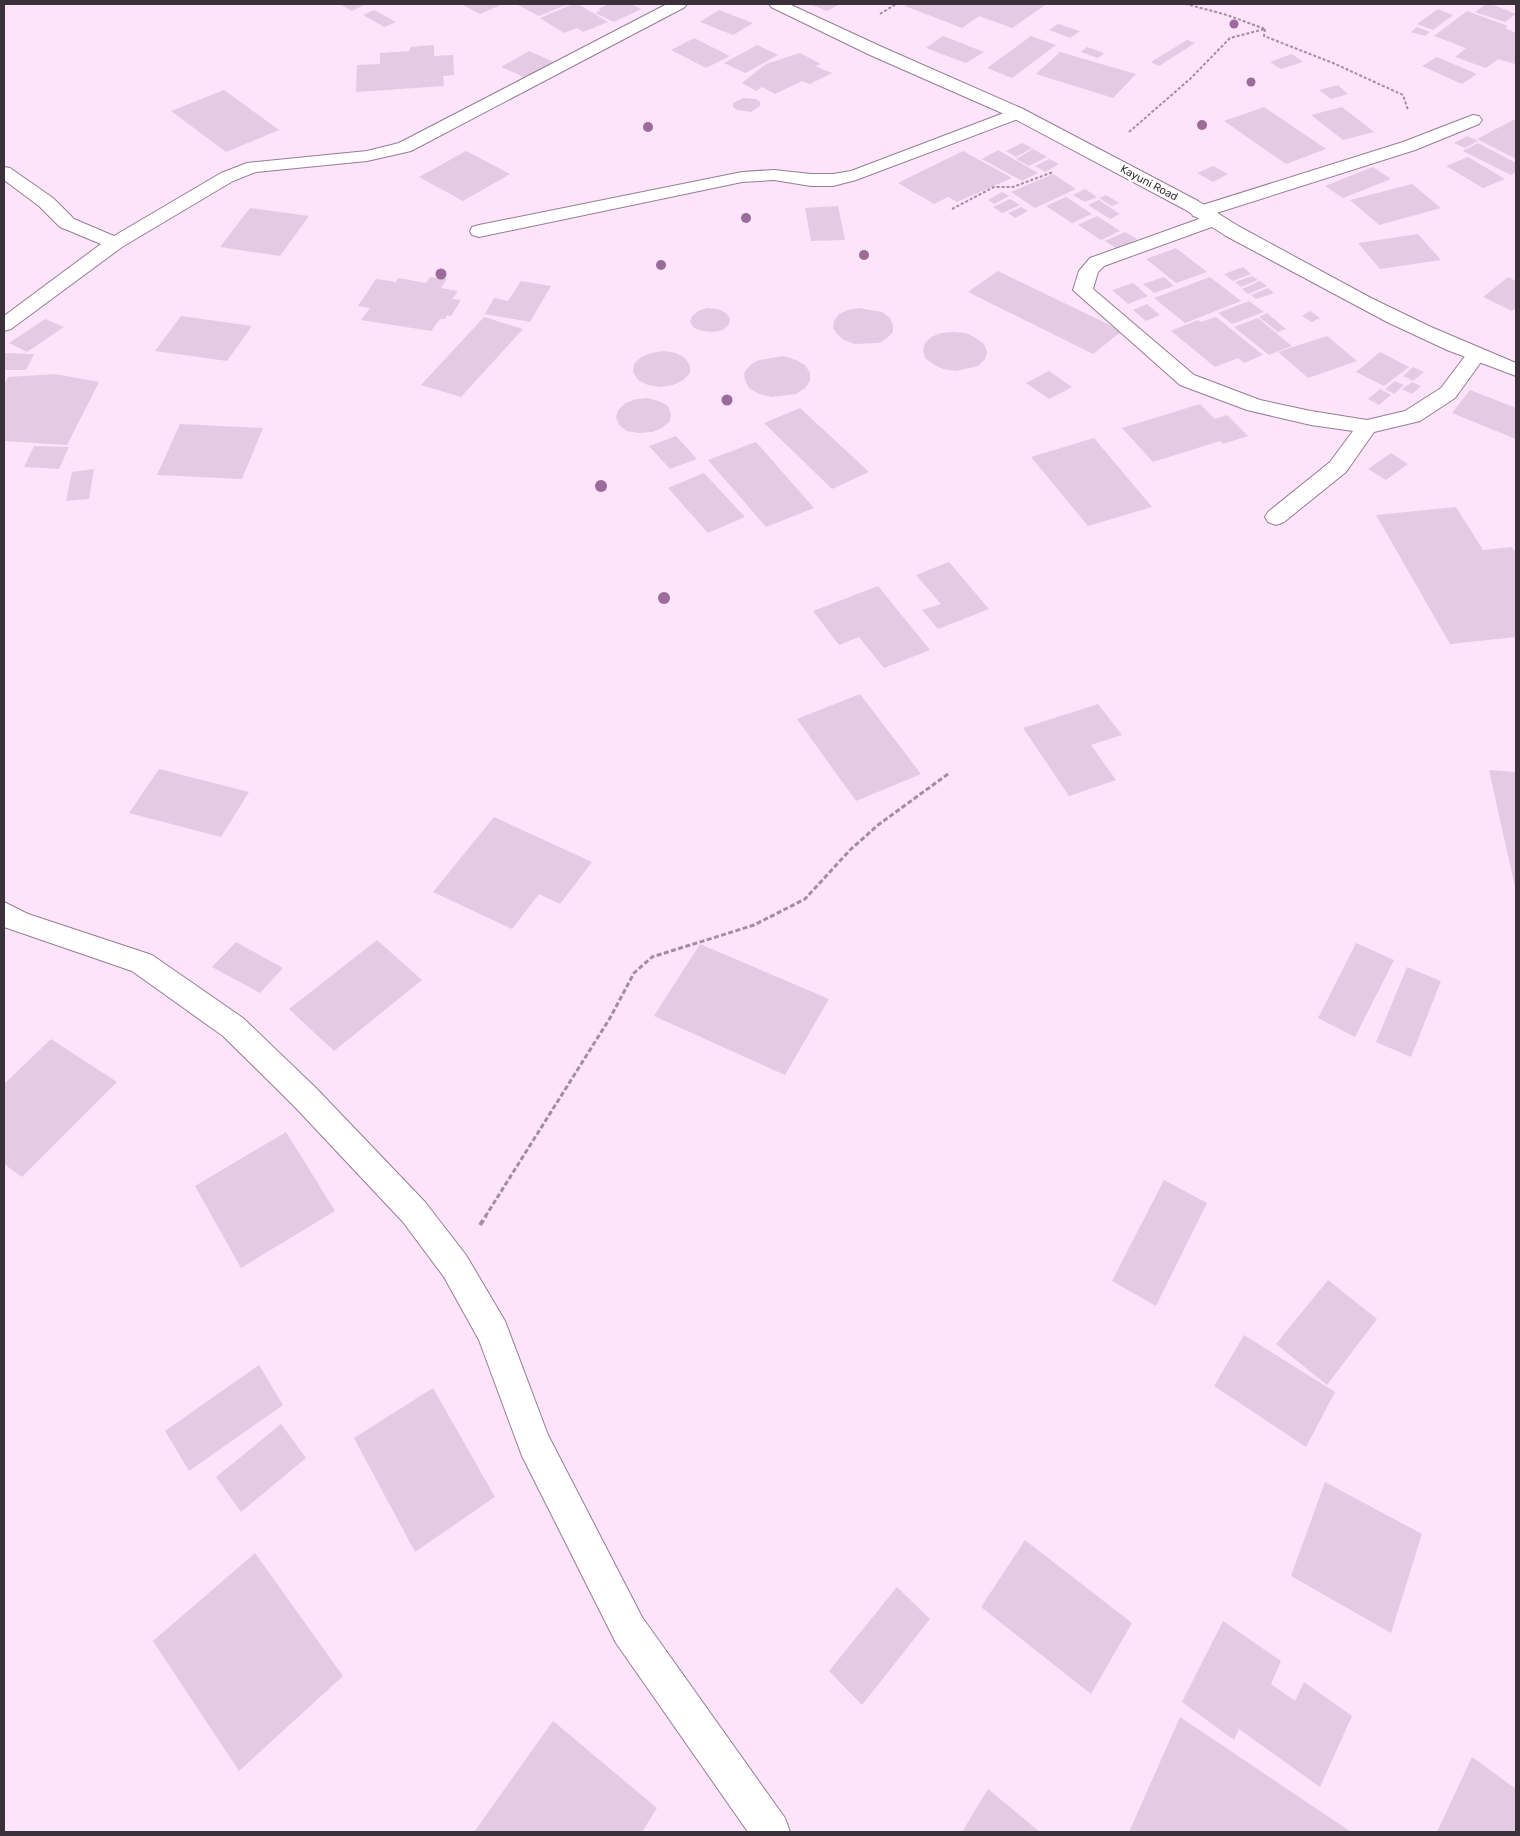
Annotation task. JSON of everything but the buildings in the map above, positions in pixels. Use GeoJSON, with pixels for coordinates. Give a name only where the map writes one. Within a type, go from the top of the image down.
{"type":"FeatureCollection","features":[{"type":"Feature","properties":{"kind":"street"},"geometry":{"type":"LineString","coordinates":[[4,325],[114,243],[227,177],[253,167],[367,156],[405,147],[679,4]]}},
{"type":"Feature","properties":{"kind":"street","name":"Kayuni Road"},"geometry":{"type":"LineString","coordinates":[[777,4],[876,51],[1017,113],[1297,267],[1380,310],[1476,355],[1516,370]]}},
{"type":"Feature","properties":{"kind":"street"},"geometry":{"type":"LineString","coordinates":[[479,231],[742,177],[774,175],[811,180],[833,180],[856,176],[1017,113]]}},
{"type":"Feature","properties":{"kind":"street"},"geometry":{"type":"LineString","coordinates":[[1473,120],[1409,146],[1207,216],[1097,262],[1089,271],[1083,290],[1187,380],[1254,405],[1312,418],[1367,427],[1412,416],[1448,393],[1476,355]]}},
{"type":"Feature","properties":{"kind":"street"},"geometry":{"type":"LineString","coordinates":[[4,172],[46,202],[67,222],[114,243]]}},
{"type":"Feature","properties":{"kind":"street"},"geometry":{"type":"LineString","coordinates":[[1276,516],[1338,467],[1367,427]]}},
{"type":"Feature","properties":{"kind":"street"},"geometry":{"type":"LineString","coordinates":[[4,913],[19,922],[142,963],[233,1027],[305,1097],[414,1212],[455,1266],[492,1332],[534,1444],[629,1630],[771,1832]]}},
{"type":"Feature","properties":{"kind":"path"},"geometry":{"type":"LineString","coordinates":[[1186,4],[1265,28]]}},
{"type":"Feature","properties":{"kind":"path"},"geometry":{"type":"LineString","coordinates":[[1265,28],[1264,36],[1333,63],[1403,95],[1408,111]]}},
{"type":"Feature","properties":{"kind":"path"},"geometry":{"type":"LineString","coordinates":[[952,209],[994,187],[1013,187],[1098,157],[1190,79],[1230,38],[1265,28]]}},
{"type":"Feature","properties":{"kind":"path"},"geometry":{"type":"LineString","coordinates":[[455,1266],[610,1018],[634,973],[652,957],[754,925],[804,899],[850,850],[878,825],[948,774]]}}]}
